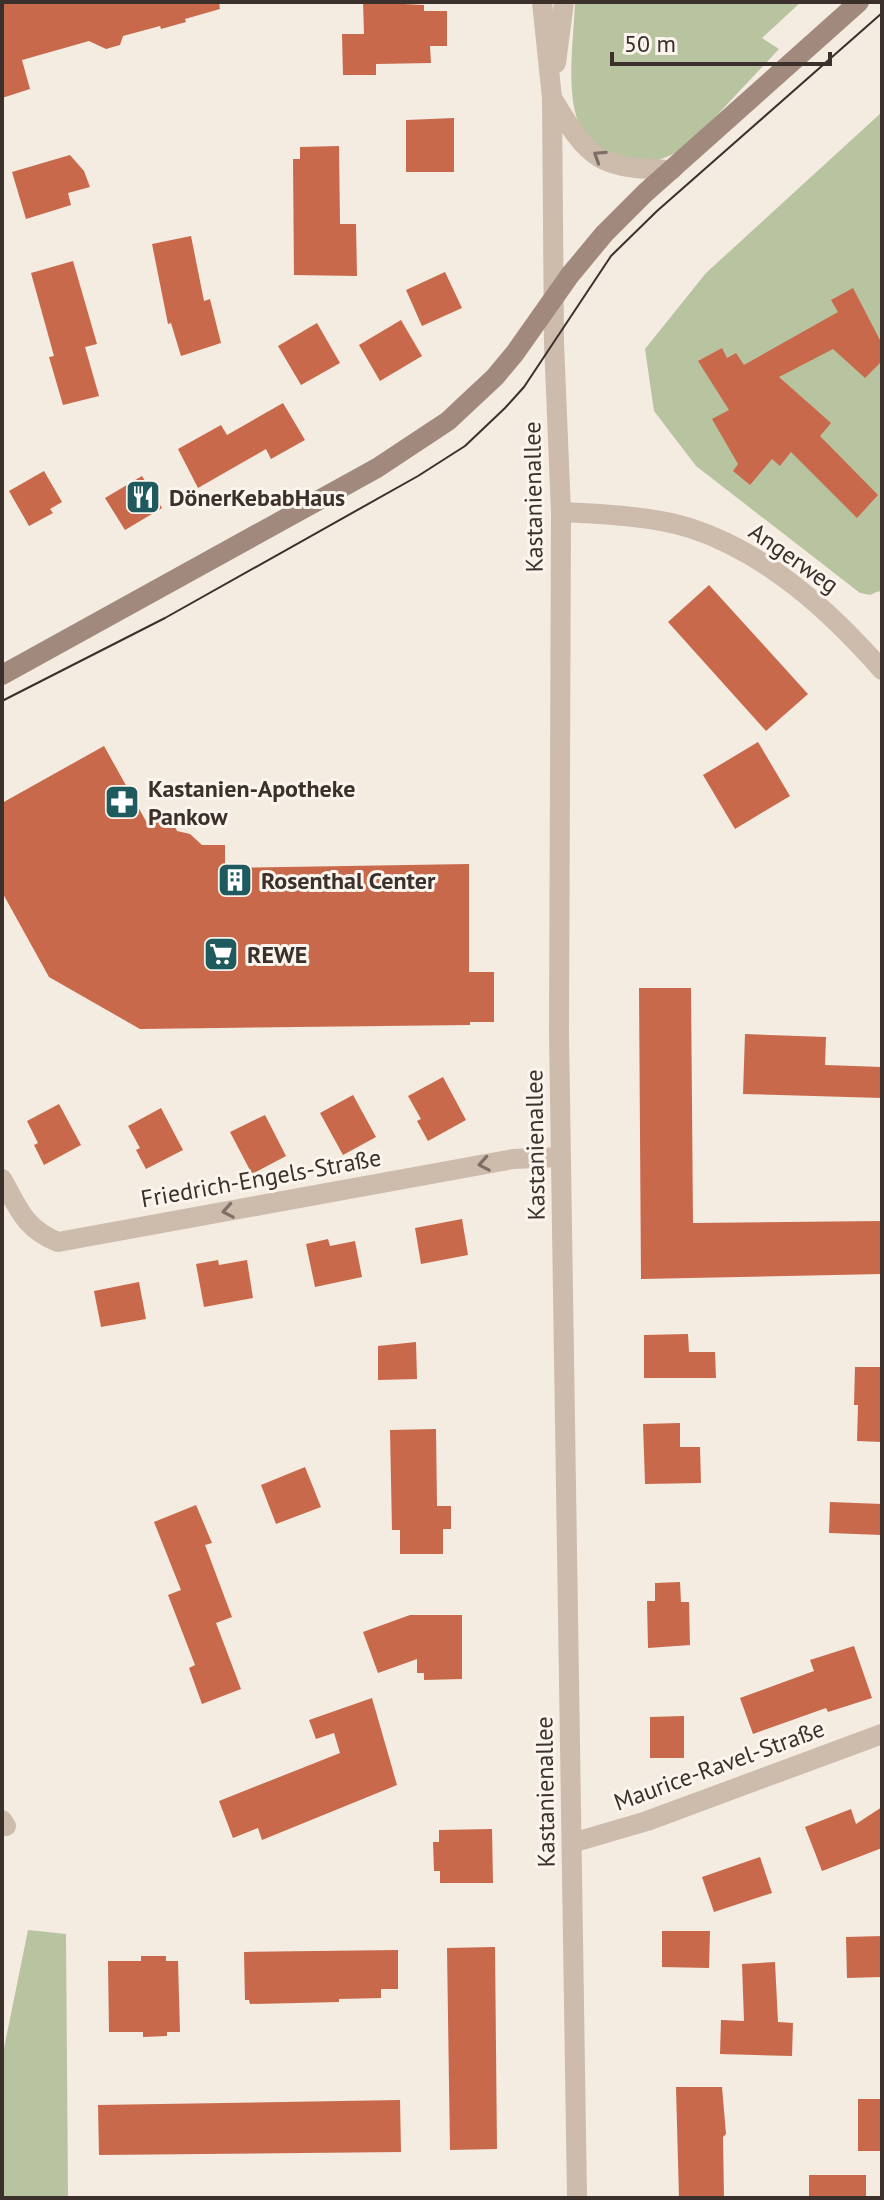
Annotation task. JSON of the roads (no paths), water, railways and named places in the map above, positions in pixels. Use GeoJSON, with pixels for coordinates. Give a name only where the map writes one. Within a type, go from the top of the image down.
{"type":"FeatureCollection","features":[{"type":"Feature","properties":{"kind":"main road"},"geometry":{"type":"LineString","coordinates":[[2,675],[321,499],[428,436],[467,405],[495,377],[587,252],[604,234],[859,2]]}},
{"type":"Feature","properties":{"kind":"street","name":"Kastanienallee"},"geometry":{"type":"LineString","coordinates":[[542,2],[552,94],[561,512],[558,827],[561,1157],[577,2198]]}},
{"type":"Feature","properties":{"kind":"street","name":"Kastanienallee"},"geometry":{"type":"LineString","coordinates":[[552,94],[564,2]]}},
{"type":"Feature","properties":{"kind":"street"},"geometry":{"type":"LineString","coordinates":[[552,94],[578,139],[605,162],[625,168],[672,170]]}},
{"type":"Feature","properties":{"kind":"street","name":"Angerweg"},"geometry":{"type":"LineString","coordinates":[[561,512],[678,525],[716,538],[769,568],[838,621],[882,670]]}},
{"type":"Feature","properties":{"kind":"street","name":"Friedrich-Engels-Straße"},"geometry":{"type":"LineString","coordinates":[[2,1179],[21,1214],[39,1234],[58,1242],[513,1159],[561,1157]]}},
{"type":"Feature","properties":{"kind":"street","name":"Maurice-Ravel-Straße"},"geometry":{"type":"LineString","coordinates":[[572,1843],[647,1821],[882,1734]]}},
{"type":"Feature","properties":{"kind":"tram line"},"geometry":{"type":"LineString","coordinates":[[2,701],[165,618],[418,476],[465,446],[524,387],[611,256],[657,211],[882,13]]}},
{"type":"Feature","properties":{"kind":"place","name":"DönerKebabHaus"},"geometry":{"type":"Point","coordinates":[143,497]}},
{"type":"Feature","properties":{"kind":"place","name":"Kastanien-Apotheke Pankow"},"geometry":{"type":"Point","coordinates":[122,802]}},
{"type":"Feature","properties":{"kind":"place","name":"Rosenthal Center"},"geometry":{"type":"Point","coordinates":[235,880]}},
{"type":"Feature","properties":{"kind":"place","name":"REWE"},"geometry":{"type":"Point","coordinates":[221,954]}}]}
